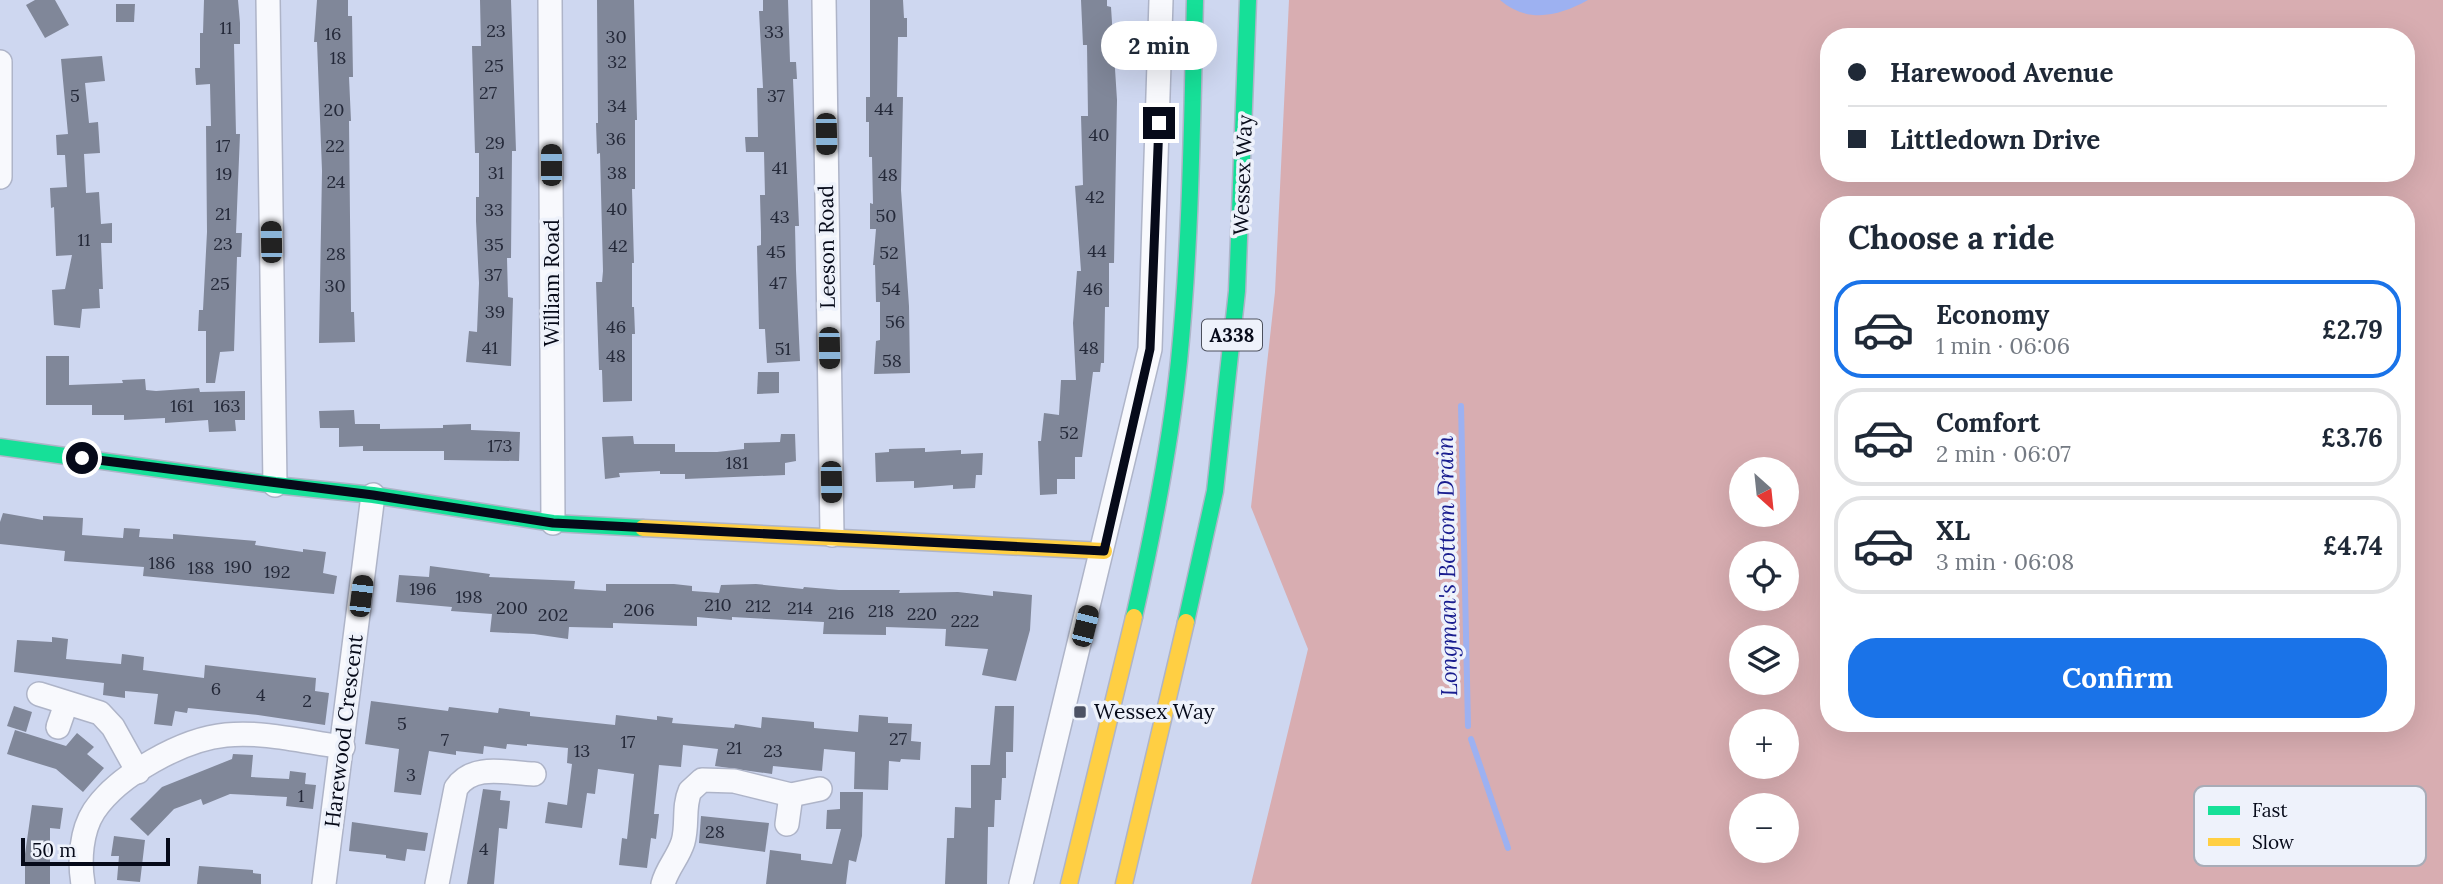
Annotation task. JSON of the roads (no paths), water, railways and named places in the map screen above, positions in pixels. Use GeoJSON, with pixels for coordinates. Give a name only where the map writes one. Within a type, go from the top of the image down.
{"type":"FeatureCollection","features":[{"type":"Feature","properties":{"kind":"main road","name":"A338"},"geometry":{"type":"LineString","coordinates":[[1069,884],[1142,579],[1170,430],[1187,276],[1195,0]]}},
{"type":"Feature","properties":{"kind":"main road","name":"Wessex Way"},"geometry":{"type":"LineString","coordinates":[[1124,884],[1177,665],[1215,491],[1237,291],[1248,0]]}},
{"type":"Feature","properties":{"kind":"main road"},"geometry":{"type":"LineString","coordinates":[[0,447],[275,485],[373,495],[553,523],[832,535],[1104,551]]}},
{"type":"Feature","properties":{"kind":"street"},"geometry":{"type":"LineString","coordinates":[[268,0],[275,485]]}},
{"type":"Feature","properties":{"kind":"street","name":"William Road"},"geometry":{"type":"LineString","coordinates":[[550,0],[553,523]]}},
{"type":"Feature","properties":{"kind":"street","name":"Leeson Road"},"geometry":{"type":"LineString","coordinates":[[824,0],[832,535]]}},
{"type":"Feature","properties":{"kind":"street"},"geometry":{"type":"LineString","coordinates":[[1021,884],[1104,551],[1150,349],[1161,0]]}},
{"type":"Feature","properties":{"kind":"street"},"geometry":{"type":"LineString","coordinates":[[0,62],[0,177]]}},
{"type":"Feature","properties":{"kind":"street","name":"Harewood Crescent"},"geometry":{"type":"LineString","coordinates":[[324,884],[373,495]]}},
{"type":"Feature","properties":{"kind":"street"},"geometry":{"type":"LineString","coordinates":[[39,694],[100,713],[113,727],[138,772]]}},
{"type":"Feature","properties":{"kind":"street"},"geometry":{"type":"LineString","coordinates":[[58,727],[66,704]]}},
{"type":"Feature","properties":{"kind":"street"},"geometry":{"type":"LineString","coordinates":[[83,884],[83,841],[93,812],[120,783],[187,745],[227,735],[343,747]]}},
{"type":"Feature","properties":{"kind":"street"},"geometry":{"type":"LineString","coordinates":[[436,884],[456,788],[464,777],[475,772],[534,774]]}},
{"type":"Feature","properties":{"kind":"street"},"geometry":{"type":"LineString","coordinates":[[663,884],[667,870],[677,857],[683,842],[687,827],[687,799],[695,785],[710,779],[734,781],[791,795],[820,789]]}},
{"type":"Feature","properties":{"kind":"street"},"geometry":{"type":"LineString","coordinates":[[787,824],[791,795]]}},
{"type":"Feature","properties":{"kind":"water"},"geometry":{"type":"Polygon","coordinates":[[[1500,0],[1588,0],[1555,13],[1533,15],[1511,8],[1500,0]]]}},
{"type":"Feature","properties":{"kind":"waterway","name":"Longman's Bottom Drain"},"geometry":{"type":"LineString","coordinates":[[1461,406],[1468,726]]}},
{"type":"Feature","properties":{"kind":"waterway","name":"Longman's Bottom Drain"},"geometry":{"type":"LineString","coordinates":[[1471,739],[1508,848]]}},
{"type":"Feature","properties":{"kind":"place","name":"Wessex Way"},"geometry":{"type":"Point","coordinates":[1080,712]}}]}
